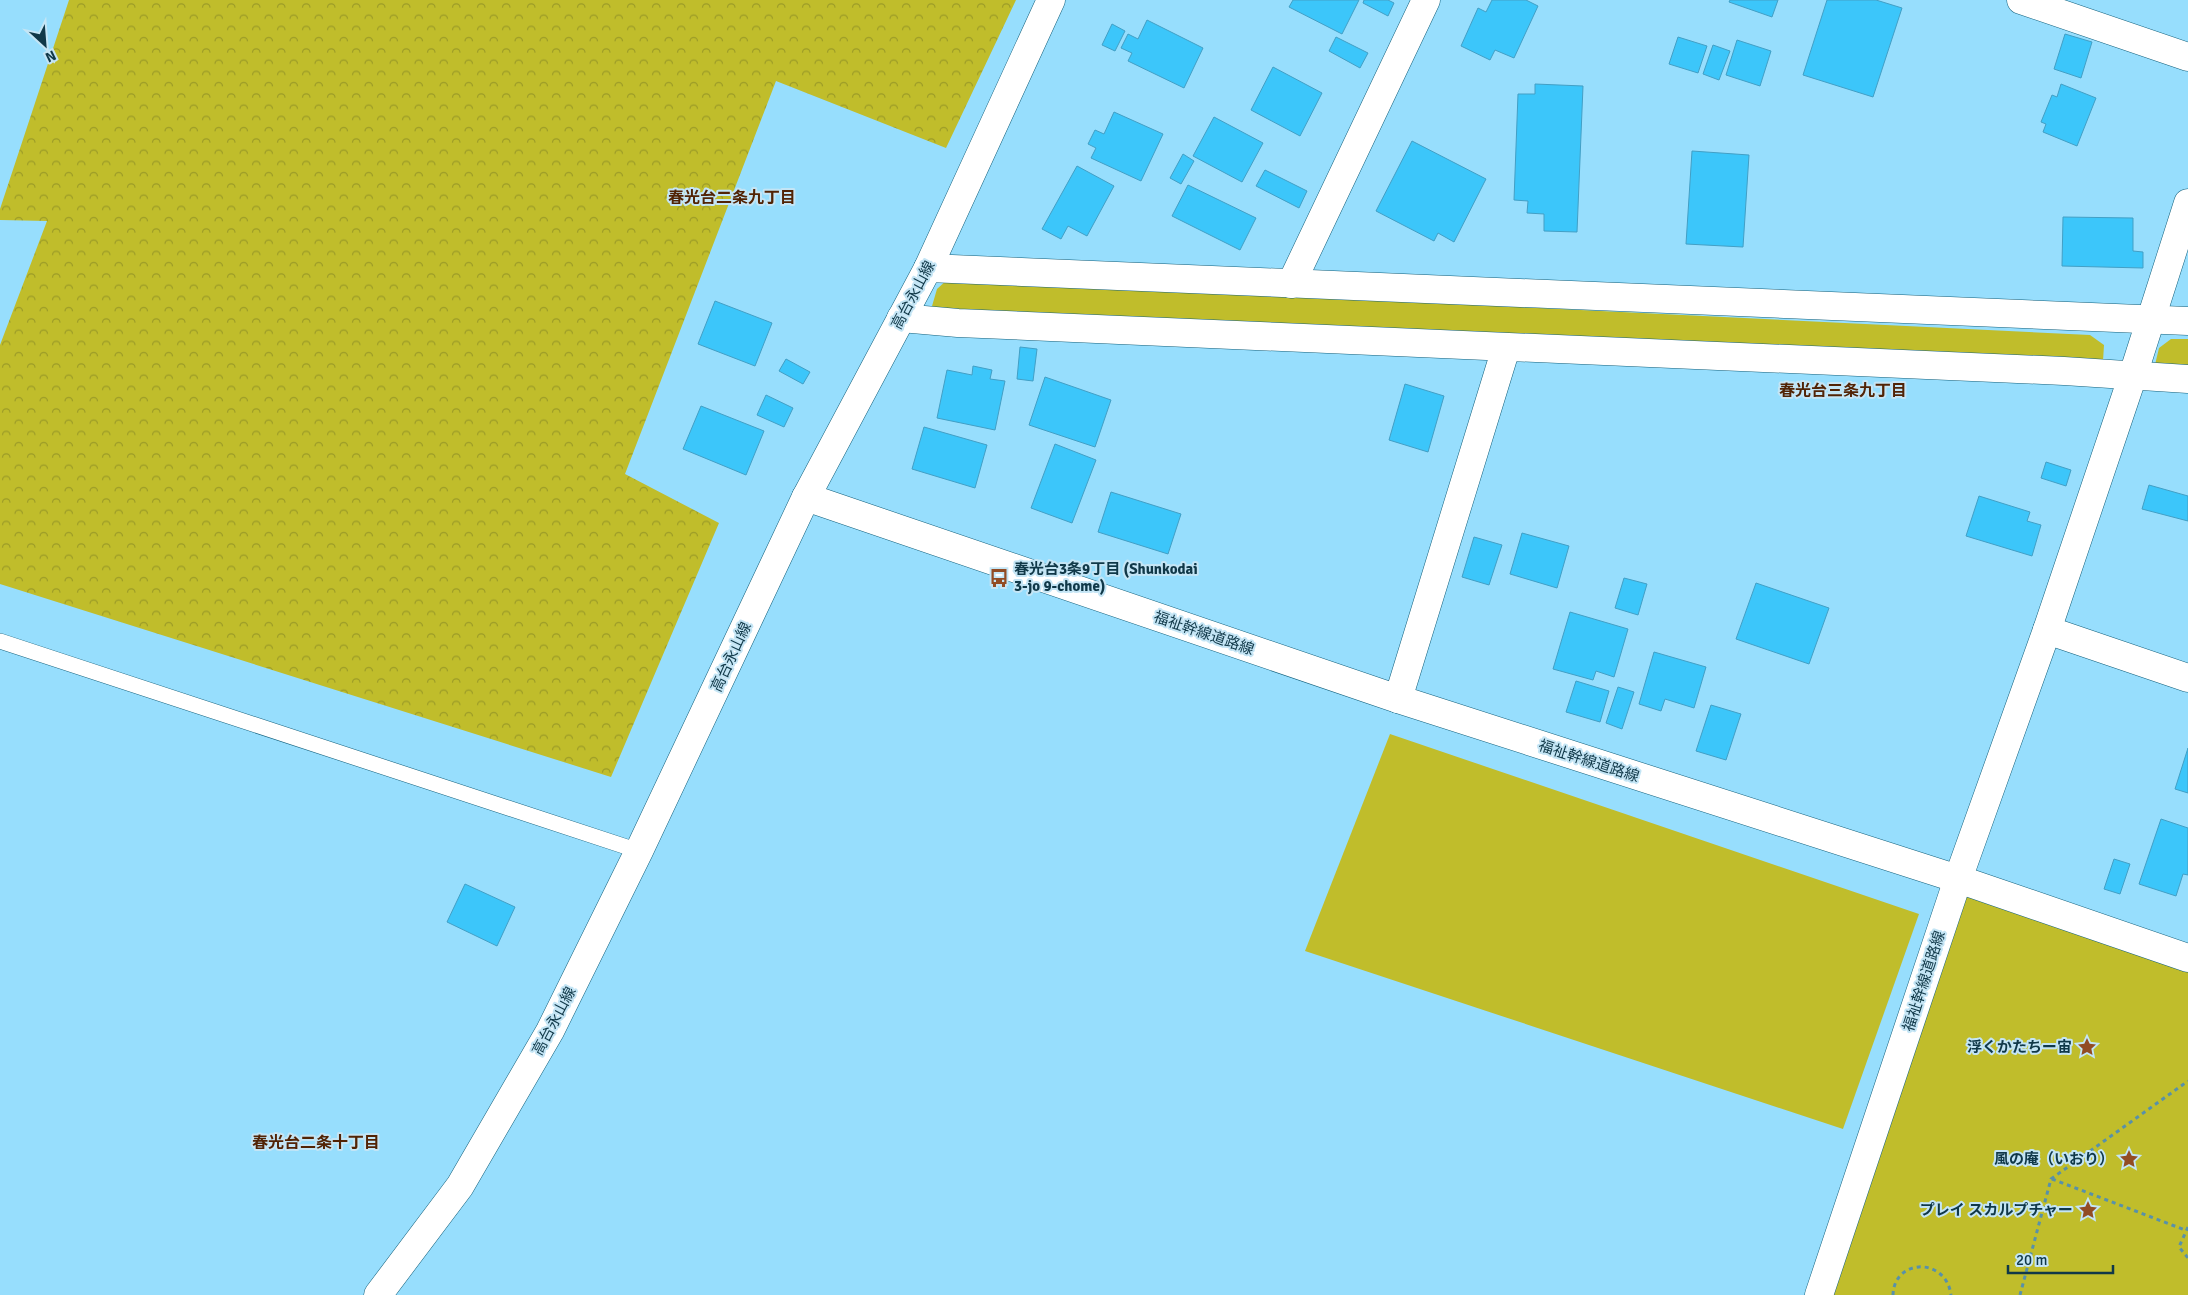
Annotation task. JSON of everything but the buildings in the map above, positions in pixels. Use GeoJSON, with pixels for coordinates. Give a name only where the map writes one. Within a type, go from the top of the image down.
{"type":"FeatureCollection","features":[{"type":"Feature","properties":{"kind":"street","name":"高台永山線"},"geometry":{"type":"LineString","coordinates":[[378,1295],[465,1177],[550,1030],[639,851],[806,497],[928,268],[1051,0]]}},
{"type":"Feature","properties":{"kind":"street"},"geometry":{"type":"LineString","coordinates":[[1292,284],[1426,0]]}},
{"type":"Feature","properties":{"kind":"street"},"geometry":{"type":"LineString","coordinates":[[2021,0],[2188,57]]}},
{"type":"Feature","properties":{"kind":"street"},"geometry":{"type":"LineString","coordinates":[[2188,203],[2134,375],[2047,630],[1958,879],[2188,958]]}},
{"type":"Feature","properties":{"kind":"street"},"geometry":{"type":"LineString","coordinates":[[928,268],[2151,321],[2188,321]]}},
{"type":"Feature","properties":{"kind":"street"},"geometry":{"type":"LineString","coordinates":[[901,318],[958,323],[2134,375],[2188,379]]}},
{"type":"Feature","properties":{"kind":"street"},"geometry":{"type":"LineString","coordinates":[[1398,699],[1506,348]]}},
{"type":"Feature","properties":{"kind":"street","name":"福祉幹線道路線"},"geometry":{"type":"LineString","coordinates":[[806,497],[1398,699],[1958,879],[1819,1295]]}},
{"type":"Feature","properties":{"kind":"street"},"geometry":{"type":"LineString","coordinates":[[2047,630],[2188,678]]}},
{"type":"Feature","properties":{"kind":"lane"},"geometry":{"type":"LineString","coordinates":[[0,641],[639,851]]}},
{"type":"Feature","properties":{"kind":"path"},"geometry":{"type":"LineString","coordinates":[[2020,1295],[2051,1179],[2188,1081]]}},
{"type":"Feature","properties":{"kind":"path"},"geometry":{"type":"LineString","coordinates":[[2051,1179],[2186,1228],[2179,1247],[2188,1258]]}},
{"type":"Feature","properties":{"kind":"path"},"geometry":{"type":"LineString","coordinates":[[1893,1295],[1895,1283],[1900,1276],[1908,1270],[1928,1267],[1938,1271],[1945,1278],[1951,1295]]}},
{"type":"Feature","properties":{"kind":"green space"},"geometry":{"type":"Polygon","coordinates":[[[69,0],[1016,0],[946,148],[776,81],[625,474],[719,523],[611,777],[0,584],[0,345],[47,221],[0,220],[0,209],[69,0]]]}},
{"type":"Feature","properties":{"kind":"green space"},"geometry":{"type":"Polygon","coordinates":[[[948,279],[2090,335],[2104,345],[2103,361],[930,313],[937,289],[948,279]]]}},
{"type":"Feature","properties":{"kind":"green space"},"geometry":{"type":"Polygon","coordinates":[[[2171,339],[2188,339],[2188,379],[2154,369],[2159,348],[2171,339]]]}},
{"type":"Feature","properties":{"kind":"green space"},"geometry":{"type":"Polygon","coordinates":[[[1390,734],[1919,914],[1843,1129],[1305,951],[1390,734]]]}},
{"type":"Feature","properties":{"kind":"green space"},"geometry":{"type":"Polygon","coordinates":[[[1958,879],[2188,959],[2188,1295],[1819,1295],[1958,879]]]}},
{"type":"Feature","properties":{"kind":"place","name":"春光台3条9丁目 (Shunkodai 3-jo 9-chome)"},"geometry":{"type":"Point","coordinates":[999,578]}},
{"type":"Feature","properties":{"kind":"place","name":"浮くかたちー宙"},"geometry":{"type":"Point","coordinates":[2087,1047]}},
{"type":"Feature","properties":{"kind":"place","name":"風の庵（いおり）"},"geometry":{"type":"Point","coordinates":[2129,1159]}},
{"type":"Feature","properties":{"kind":"place","name":"プレイ スカルプチャー"},"geometry":{"type":"Point","coordinates":[2088,1210]}},
{"type":"Feature","properties":{"kind":"district","name":"春光台二条九丁目"},"geometry":{"type":"Point","coordinates":[732,198]}},
{"type":"Feature","properties":{"kind":"district","name":"春光台三条九丁目"},"geometry":{"type":"Point","coordinates":[1843,391]}},
{"type":"Feature","properties":{"kind":"district","name":"春光台二条十丁目"},"geometry":{"type":"Point","coordinates":[316,1143]}}]}
